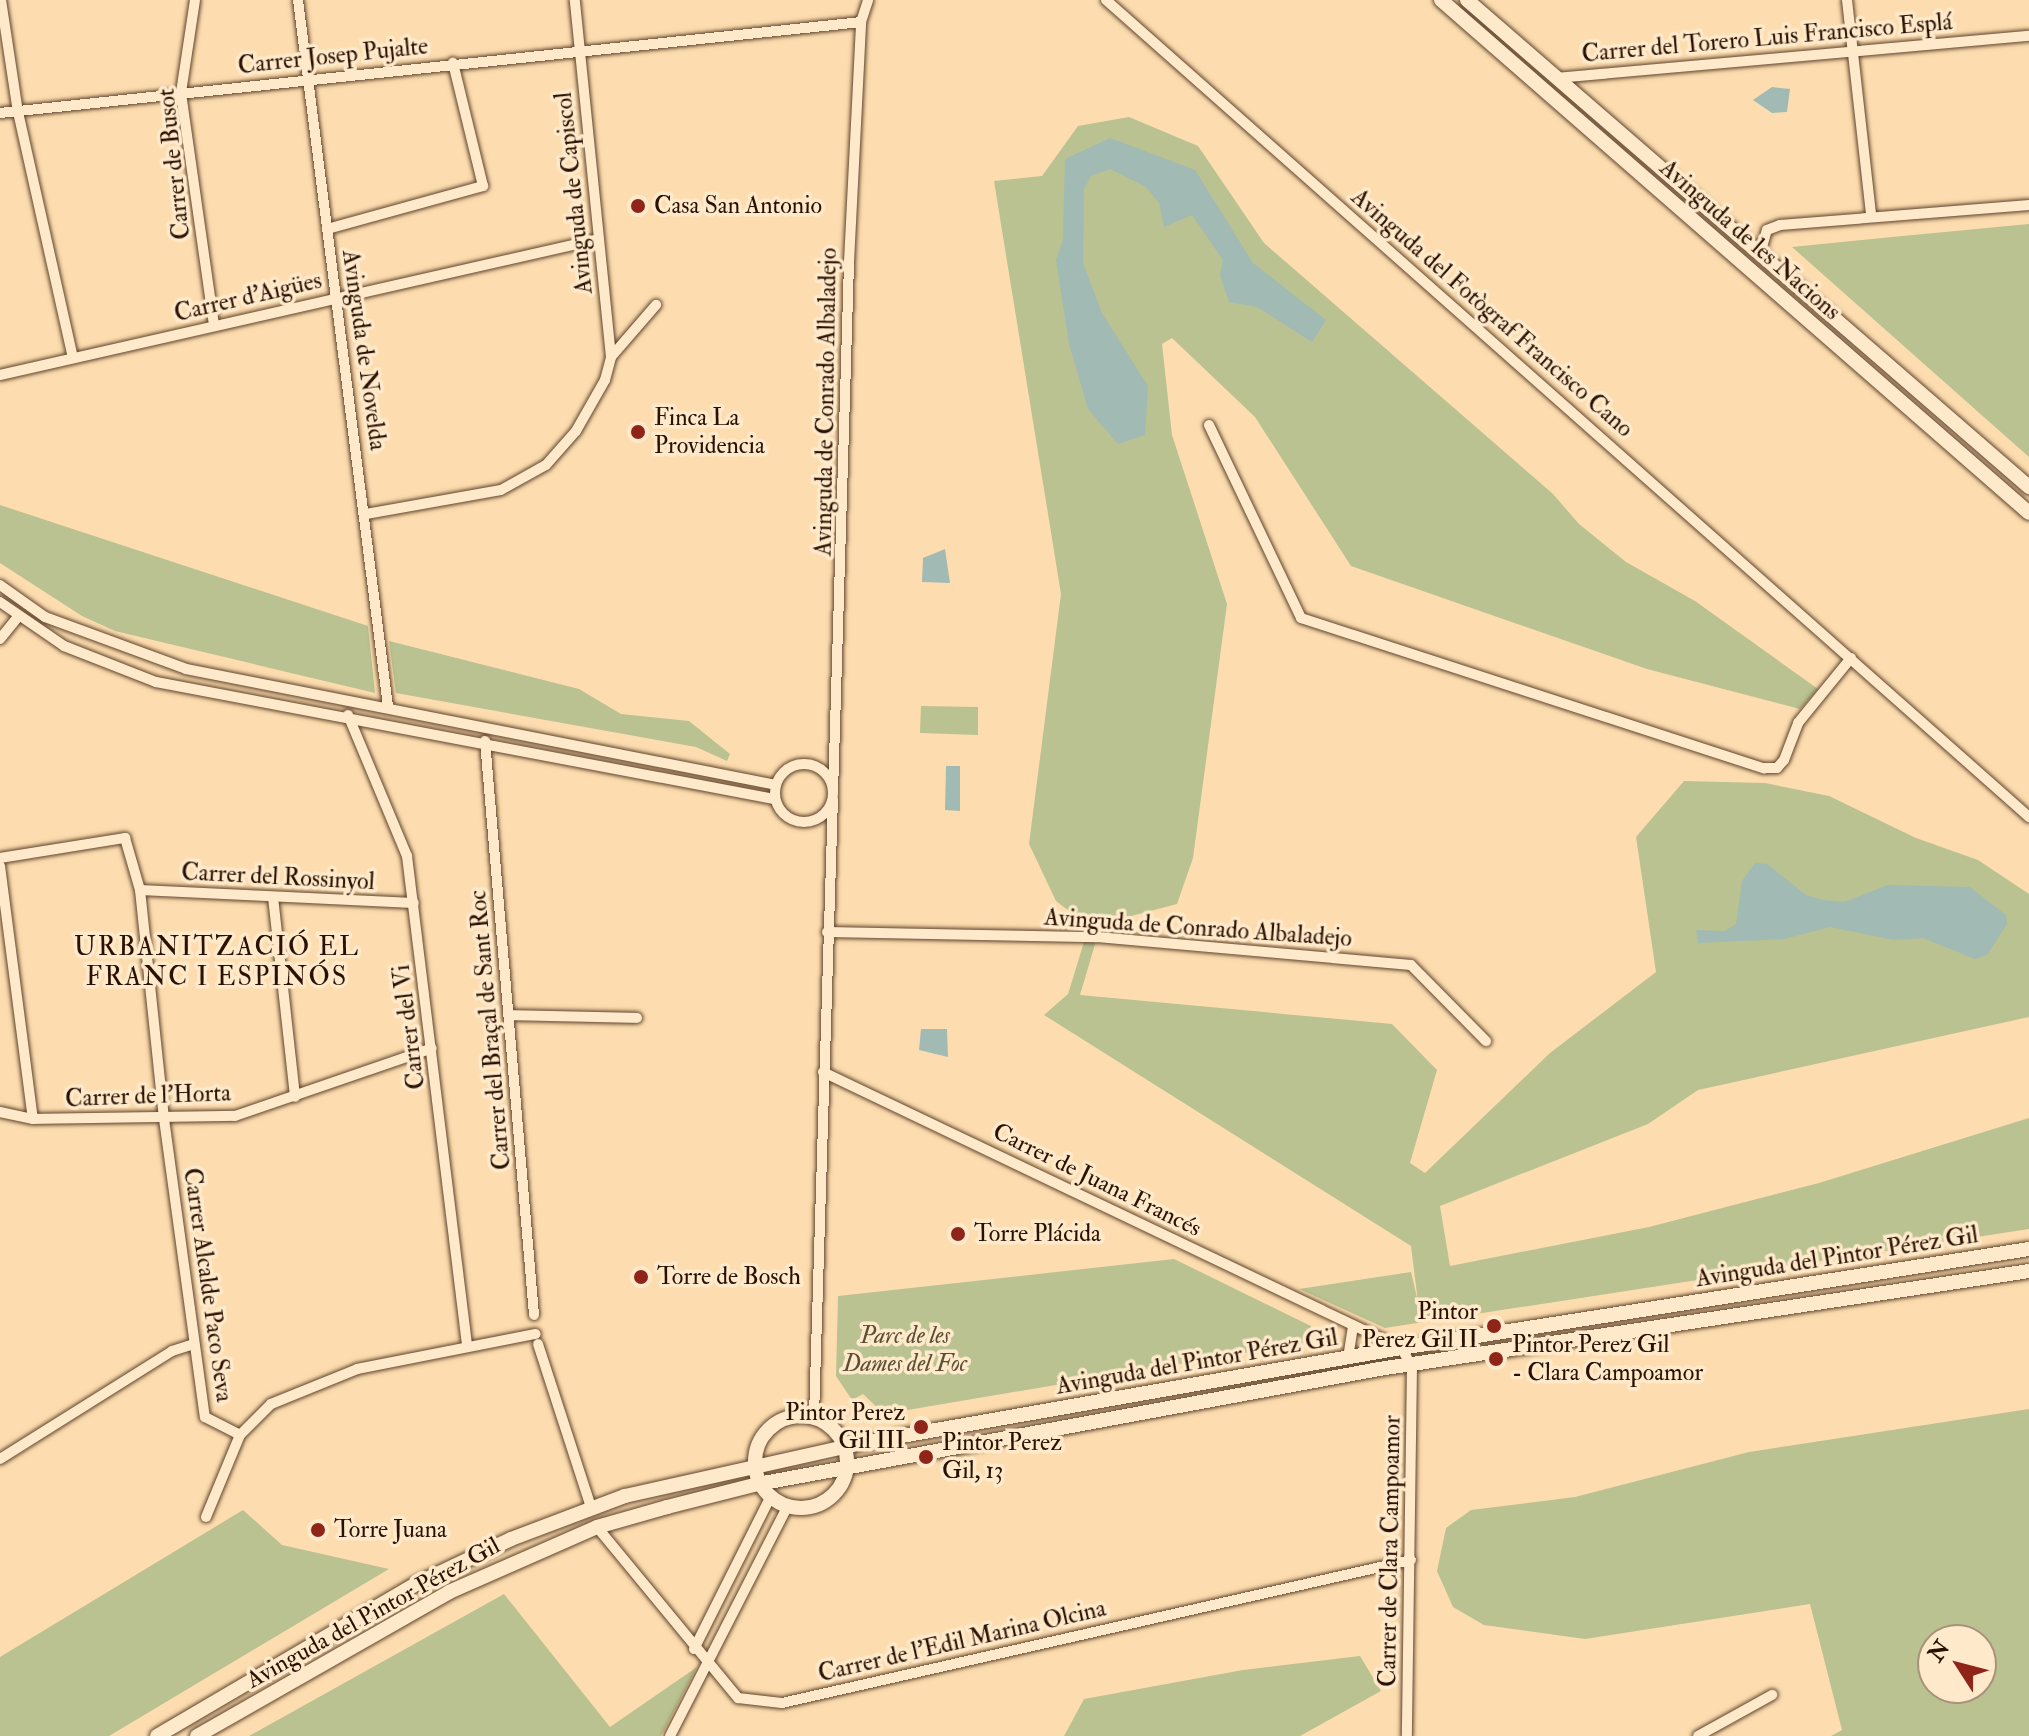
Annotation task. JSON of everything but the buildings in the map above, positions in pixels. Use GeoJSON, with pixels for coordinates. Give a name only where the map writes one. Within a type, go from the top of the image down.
{"type":"FeatureCollection","features":[{"type":"Feature","properties":{"kind":"main road","name":"Avinguda de les Nacions"},"geometry":{"type":"LineString","coordinates":[[1441,0],[2029,513]]}},
{"type":"Feature","properties":{"kind":"main road","name":"Avinguda de les Nacions"},"geometry":{"type":"LineString","coordinates":[[1467,0],[2029,487]]}},
{"type":"Feature","properties":{"kind":"main road","name":"Avinguda del Pintor Pérez Gil"},"geometry":{"type":"LineString","coordinates":[[157,1736],[416,1584],[591,1507],[755,1464],[1401,1348],[2029,1249]]}},
{"type":"Feature","properties":{"kind":"main road","name":"Avinguda del Pintor Pérez Gil"},"geometry":{"type":"LineString","coordinates":[[197,1736],[449,1592],[597,1527],[758,1484],[1412,1366],[2029,1271]]}},
{"type":"Feature","properties":{"kind":"main road"},"geometry":{"type":"LineString","coordinates":[[785,1416],[814,1416],[832,1427],[847,1447],[850,1466],[837,1490],[820,1504],[787,1507],[770,1498],[758,1484],[755,1464],[759,1446],[785,1416]]}},
{"type":"Feature","properties":{"kind":"street"},"geometry":{"type":"LineString","coordinates":[[1,0],[18,112],[73,358]]}},
{"type":"Feature","properties":{"kind":"street","name":"Carrer de Busot"},"geometry":{"type":"LineString","coordinates":[[195,0],[181,93],[214,324]]}},
{"type":"Feature","properties":{"kind":"street","name":"Avinguda de Novelda"},"geometry":{"type":"LineString","coordinates":[[298,0],[366,514],[388,706]]}},
{"type":"Feature","properties":{"kind":"street","name":"Avinguda de Capiscol"},"geometry":{"type":"LineString","coordinates":[[366,514],[501,490],[546,465],[576,431],[605,380],[611,357],[575,0]]}},
{"type":"Feature","properties":{"kind":"street"},"geometry":{"type":"LineString","coordinates":[[861,22],[868,0]]}},
{"type":"Feature","properties":{"kind":"street","name":"Avinguda del Fotògraf Francisco Cano"},"geometry":{"type":"LineString","coordinates":[[1106,0],[2029,817]]}},
{"type":"Feature","properties":{"kind":"street"},"geometry":{"type":"LineString","coordinates":[[1847,0],[1871,215]]}},
{"type":"Feature","properties":{"kind":"street","name":"Carrer Josep Pujalte"},"geometry":{"type":"LineString","coordinates":[[0,113],[861,22]]}},
{"type":"Feature","properties":{"kind":"street","name":"Avinguda de Conrado Albaladejo"},"geometry":{"type":"LineString","coordinates":[[814,1416],[827,932],[861,22]]}},
{"type":"Feature","properties":{"kind":"street","name":"Carrer del Torero Luis Francisco Esplá"},"geometry":{"type":"LineString","coordinates":[[1556,78],[2029,36]]}},
{"type":"Feature","properties":{"kind":"street"},"geometry":{"type":"LineString","coordinates":[[327,229],[483,186],[453,63]]}},
{"type":"Feature","properties":{"kind":"street"},"geometry":{"type":"LineString","coordinates":[[1760,254],[1767,230],[1871,215],[2029,205]]}},
{"type":"Feature","properties":{"kind":"street","name":"Carrer d'Aigües"},"geometry":{"type":"LineString","coordinates":[[0,375],[599,239]]}},
{"type":"Feature","properties":{"kind":"street"},"geometry":{"type":"LineString","coordinates":[[611,357],[656,305]]}},
{"type":"Feature","properties":{"kind":"street"},"geometry":{"type":"LineString","coordinates":[[1209,425],[1301,618],[1764,768],[1777,768],[1784,760],[1798,723],[1851,658]]}},
{"type":"Feature","properties":{"kind":"street"},"geometry":{"type":"LineString","coordinates":[[0,585],[45,617],[84,634],[186,669],[388,706],[776,785]]}},
{"type":"Feature","properties":{"kind":"street"},"geometry":{"type":"LineString","coordinates":[[0,602],[64,646],[156,682],[348,715],[774,799]]}},
{"type":"Feature","properties":{"kind":"street"},"geometry":{"type":"LineString","coordinates":[[0,639],[18,617]]}},
{"type":"Feature","properties":{"kind":"street","name":"Carrer del Vi"},"geometry":{"type":"LineString","coordinates":[[348,715],[407,856],[467,1346]]}},
{"type":"Feature","properties":{"kind":"street","name":"Carrer del Braçal de Sant Roc"},"geometry":{"type":"LineString","coordinates":[[485,741],[534,1315]]}},
{"type":"Feature","properties":{"kind":"street"},"geometry":{"type":"LineString","coordinates":[[831,835],[813,822],[786,817],[774,799],[776,785],[791,767],[810,764],[835,753]]}},
{"type":"Feature","properties":{"kind":"street"},"geometry":{"type":"LineString","coordinates":[[810,764],[828,775],[833,796],[825,815],[813,822]]}},
{"type":"Feature","properties":{"kind":"street","name":"Carrer Alcalde Paco Seva"},"geometry":{"type":"LineString","coordinates":[[0,858],[125,838],[140,890],[164,1119],[205,1417],[240,1435]]}},
{"type":"Feature","properties":{"kind":"street"},"geometry":{"type":"LineString","coordinates":[[0,866],[33,1119]]}},
{"type":"Feature","properties":{"kind":"street","name":"Carrer del Rossinyol"},"geometry":{"type":"LineString","coordinates":[[140,890],[414,903]]}},
{"type":"Feature","properties":{"kind":"street"},"geometry":{"type":"LineString","coordinates":[[273,897],[295,1097]]}},
{"type":"Feature","properties":{"kind":"street","name":"Avinguda de Conrado Albaladejo"},"geometry":{"type":"LineString","coordinates":[[827,932],[1097,937],[1411,965],[1486,1041]]}},
{"type":"Feature","properties":{"kind":"street"},"geometry":{"type":"LineString","coordinates":[[509,1015],[637,1018]]}},
{"type":"Feature","properties":{"kind":"street","name":"Carrer de l'Horta"},"geometry":{"type":"LineString","coordinates":[[0,1112],[33,1119],[235,1116],[432,1048]]}},
{"type":"Feature","properties":{"kind":"street","name":"Carrer de Juana Francés"},"geometry":{"type":"LineString","coordinates":[[823,1072],[1401,1348]]}},
{"type":"Feature","properties":{"kind":"street"},"geometry":{"type":"LineString","coordinates":[[1348,1358],[1353,1325]]}},
{"type":"Feature","properties":{"kind":"street"},"geometry":{"type":"LineString","coordinates":[[206,1517],[240,1435],[271,1404],[357,1369],[467,1346],[537,1339],[591,1507]]}},
{"type":"Feature","properties":{"kind":"street"},"geometry":{"type":"LineString","coordinates":[[0,1459],[172,1351],[194,1344]]}},
{"type":"Feature","properties":{"kind":"street"},"geometry":{"type":"LineString","coordinates":[[1401,1348],[1412,1366]]}},
{"type":"Feature","properties":{"kind":"street","name":"Carrer de Clara Campoamor"},"geometry":{"type":"LineString","coordinates":[[1407,1736],[1412,1366]]}},
{"type":"Feature","properties":{"kind":"street"},"geometry":{"type":"LineString","coordinates":[[694,1649],[770,1498]]}},
{"type":"Feature","properties":{"kind":"street"},"geometry":{"type":"LineString","coordinates":[[670,1736],[787,1507]]}},
{"type":"Feature","properties":{"kind":"street","name":"Carrer de l'Edil Marina Olcina"},"geometry":{"type":"LineString","coordinates":[[597,1527],[708,1666],[738,1698],[782,1703],[1411,1560]]}},
{"type":"Feature","properties":{"kind":"street"},"geometry":{"type":"LineString","coordinates":[[1698,1736],[1772,1695]]}},
{"type":"Feature","properties":{"kind":"green space"},"geometry":{"type":"Polygon","coordinates":[[[1129,117],[1198,146],[1264,243],[1553,494],[1579,524],[1626,562],[1695,601],[1818,689],[1800,709],[1647,669],[1351,566],[1255,417],[1172,338],[1162,344],[1172,435],[1227,604],[1193,858],[1177,904],[1101,924],[1080,995],[1392,1024],[1437,1070],[1410,1163],[1425,1173],[1550,1053],[1656,972],[1636,837],[1684,781],[1765,783],[1829,796],[1916,838],[1978,860],[2029,894],[2029,1017],[1698,1090],[1648,1124],[1440,1206],[1450,1266],[1649,1227],[1819,1183],[2029,1118],[2029,1229],[1385,1328],[1299,1289],[1411,1272],[1418,1302],[1411,1246],[1044,1015],[1068,994],[1089,926],[1056,901],[1029,844],[1061,594],[994,181],[1042,176],[1078,126],[1129,117]]]}},
{"type":"Feature","properties":{"kind":"green space"},"geometry":{"type":"Polygon","coordinates":[[[2029,224],[2029,457],[1792,247],[1892,237],[2029,224]]]}},
{"type":"Feature","properties":{"kind":"green space"},"geometry":{"type":"Polygon","coordinates":[[[0,505],[368,626],[375,693],[115,631],[82,616],[0,563],[0,505]]]}},
{"type":"Feature","properties":{"kind":"green space"},"geometry":{"type":"Polygon","coordinates":[[[389,641],[579,689],[621,714],[689,721],[730,754],[727,761],[696,747],[396,693],[389,641]]]}},
{"type":"Feature","properties":{"kind":"green space"},"geometry":{"type":"Polygon","coordinates":[[[921,706],[978,707],[978,735],[920,733],[921,706]]]}},
{"type":"Feature","properties":{"kind":"green space","name":"Parc de les Dames del Foc"},"geometry":{"type":"Polygon","coordinates":[[[1174,1259],[1311,1326],[1309,1342],[884,1414],[863,1394],[852,1400],[836,1376],[838,1296],[1174,1259]]]}},
{"type":"Feature","properties":{"kind":"green space"},"geometry":{"type":"Polygon","coordinates":[[[2029,1409],[2029,1736],[1831,1736],[1842,1730],[1810,1604],[1585,1639],[1484,1625],[1453,1607],[1437,1571],[1446,1528],[1471,1510],[1575,1497],[1749,1452],[2029,1409]]]}},
{"type":"Feature","properties":{"kind":"green space"},"geometry":{"type":"Polygon","coordinates":[[[243,1510],[282,1545],[389,1569],[109,1736],[0,1736],[0,1657],[243,1510]]]}},
{"type":"Feature","properties":{"kind":"green space"},"geometry":{"type":"Polygon","coordinates":[[[504,1594],[610,1727],[697,1667],[661,1736],[249,1736],[504,1594]]]}},
{"type":"Feature","properties":{"kind":"green space"},"geometry":{"type":"Polygon","coordinates":[[[1360,1656],[1381,1691],[1300,1736],[1064,1736],[1084,1699],[1243,1670],[1360,1656]]]}},
{"type":"Feature","properties":{"kind":"water"},"geometry":{"type":"Polygon","coordinates":[[[1772,87],[1790,89],[1787,112],[1772,113],[1753,100],[1772,87]]]}},
{"type":"Feature","properties":{"kind":"water"},"geometry":{"type":"Polygon","coordinates":[[[1110,138],[1195,170],[1253,263],[1326,320],[1312,342],[1257,307],[1229,302],[1220,275],[1223,260],[1192,215],[1164,227],[1159,203],[1146,187],[1110,169],[1091,176],[1084,189],[1083,263],[1102,313],[1148,386],[1145,435],[1118,444],[1088,409],[1069,344],[1056,260],[1063,240],[1065,159],[1110,138]]]}},
{"type":"Feature","properties":{"kind":"water"},"geometry":{"type":"Polygon","coordinates":[[[945,549],[950,583],[922,582],[923,558],[945,549]]]}},
{"type":"Feature","properties":{"kind":"water"},"geometry":{"type":"Polygon","coordinates":[[[946,766],[960,766],[960,811],[945,810],[946,766]]]}},
{"type":"Feature","properties":{"kind":"water"},"geometry":{"type":"Polygon","coordinates":[[[1755,863],[1767,864],[1806,895],[1824,900],[1844,902],[1888,885],[1970,887],[2006,915],[2007,924],[1987,955],[1975,959],[1923,938],[1894,940],[1830,927],[1784,939],[1698,943],[1696,930],[1725,931],[1736,924],[1742,881],[1755,863]]]}},
{"type":"Feature","properties":{"kind":"water"},"geometry":{"type":"Polygon","coordinates":[[[921,1029],[947,1029],[948,1057],[919,1050],[921,1029]]]}},
{"type":"Feature","properties":{"kind":"place","name":"Casa San Antonio"},"geometry":{"type":"Point","coordinates":[638,206]}},
{"type":"Feature","properties":{"kind":"place","name":"Finca La Providencia"},"geometry":{"type":"Point","coordinates":[638,432]}},
{"type":"Feature","properties":{"kind":"place","name":"Torre Plácida"},"geometry":{"type":"Point","coordinates":[958,1234]}},
{"type":"Feature","properties":{"kind":"place","name":"Torre de Bosch"},"geometry":{"type":"Point","coordinates":[641,1277]}},
{"type":"Feature","properties":{"kind":"place","name":"Pintor Perez Gil II"},"geometry":{"type":"Point","coordinates":[1494,1326]}},
{"type":"Feature","properties":{"kind":"place","name":"Pintor Perez Gil - Clara Campoamor"},"geometry":{"type":"Point","coordinates":[1496,1359]}},
{"type":"Feature","properties":{"kind":"place","name":"Pintor Perez Gil III"},"geometry":{"type":"Point","coordinates":[921,1427]}},
{"type":"Feature","properties":{"kind":"place","name":"Pintor Perez Gil, 13"},"geometry":{"type":"Point","coordinates":[926,1457]}},
{"type":"Feature","properties":{"kind":"place","name":"Torre Juana"},"geometry":{"type":"Point","coordinates":[318,1530]}},
{"type":"Feature","properties":{"kind":"district","name":"URBANITZACIÓ EL FRANC I ESPINÓS"},"geometry":{"type":"Point","coordinates":[217,963]}}]}
